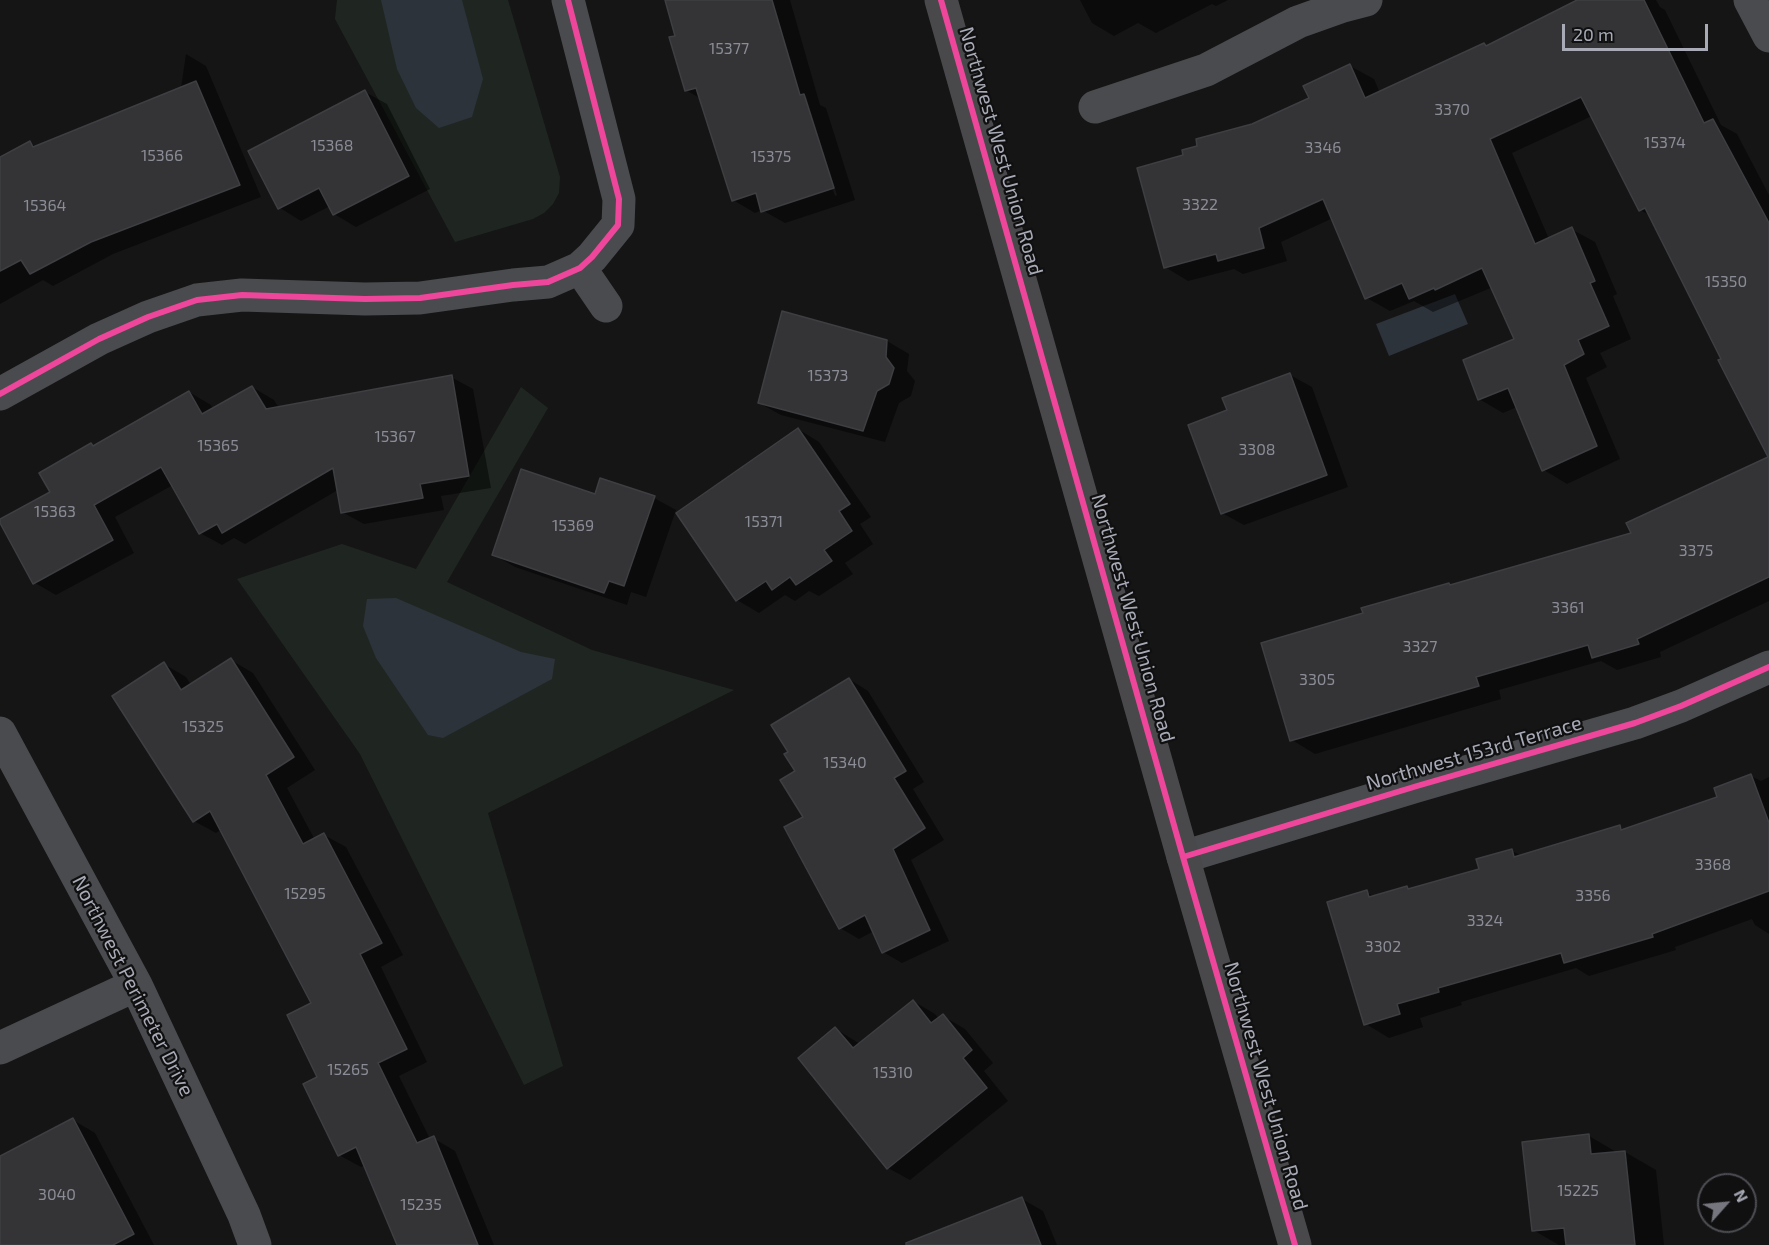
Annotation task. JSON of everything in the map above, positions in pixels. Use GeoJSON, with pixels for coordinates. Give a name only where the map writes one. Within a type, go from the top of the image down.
{"type":"FeatureCollection","features":[{"type":"Feature","properties":{"kind":"street"},"geometry":{"type":"LineString","coordinates":[[0,394],[99,339],[148,316],[197,300],[242,295],[365,299],[420,298],[548,282],[580,268],[602,246],[618,225],[619,199],[568,0]]}},
{"type":"Feature","properties":{"kind":"street","name":"Northwest West Union Road"},"geometry":{"type":"LineString","coordinates":[[941,0],[1183,858],[1295,1245]]}},
{"type":"Feature","properties":{"kind":"street"},"geometry":{"type":"LineString","coordinates":[[1095,107],[1206,70],[1298,22],[1366,0]]}},
{"type":"Feature","properties":{"kind":"street"},"geometry":{"type":"LineString","coordinates":[[1750,0],[1769,36]]}},
{"type":"Feature","properties":{"kind":"street"},"geometry":{"type":"LineString","coordinates":[[580,268],[606,306]]}},
{"type":"Feature","properties":{"kind":"street","name":"Northwest 153rd Terrace"},"geometry":{"type":"LineString","coordinates":[[1183,858],[1417,786],[1635,723],[1681,706],[1769,667]]}},
{"type":"Feature","properties":{"kind":"street","name":"Northwest Perimeter Drive"},"geometry":{"type":"LineString","coordinates":[[0,733],[136,985],[244,1215],[255,1245]]}},
{"type":"Feature","properties":{"kind":"street"},"geometry":{"type":"LineString","coordinates":[[0,1048],[136,985]]}},
{"type":"Feature","properties":{"kind":"shaded area"},"geometry":{"type":"Polygon","coordinates":[[[337,0],[508,0],[560,177],[559,193],[553,204],[533,219],[455,242],[335,19],[337,0]]]}},
{"type":"Feature","properties":{"kind":"shaded area"},"geometry":{"type":"Polygon","coordinates":[[[381,0],[462,0],[483,79],[472,117],[439,128],[416,108],[397,69],[381,0]]]}},
{"type":"Feature","properties":{"kind":"shaded area"},"geometry":{"type":"Polygon","coordinates":[[[1455,294],[1468,324],[1389,356],[1376,324],[1455,294]]]}},
{"type":"Feature","properties":{"kind":"shaded area"},"geometry":{"type":"Polygon","coordinates":[[[521,387],[548,408],[447,582],[592,650],[734,690],[488,813],[563,1066],[524,1085],[360,754],[237,579],[342,544],[416,569],[521,387]]]}},
{"type":"Feature","properties":{"kind":"shaded area"},"geometry":{"type":"Polygon","coordinates":[[[396,598],[521,652],[555,659],[552,679],[443,738],[428,735],[376,658],[363,626],[367,599],[396,598]]]}},
{"type":"Feature","properties":{"kind":"building"},"geometry":{"type":"Polygon","coordinates":[[[665,0],[772,0],[800,95],[804,94],[834,188],[761,212],[756,193],[732,201],[696,88],[685,91],[669,37],[675,36],[665,0]]]}},
{"type":"Feature","properties":{"kind":"building"},"geometry":{"type":"Polygon","coordinates":[[[1577,0],[1644,0],[1704,123],[1713,119],[1769,223],[1769,577],[1637,639],[1639,644],[1592,658],[1588,645],[1476,677],[1479,686],[1290,741],[1261,643],[1363,613],[1361,608],[1631,533],[1626,523],[1768,457],[1718,360],[1721,359],[1645,208],[1639,211],[1581,97],[1490,139],[1535,244],[1572,227],[1595,281],[1590,283],[1609,326],[1578,340],[1584,354],[1564,365],[1597,446],[1542,471],[1508,388],[1478,400],[1463,360],[1514,339],[1482,268],[1435,290],[1434,288],[1409,299],[1402,283],[1365,299],[1323,199],[1259,228],[1264,248],[1218,261],[1216,254],[1164,268],[1137,168],[1183,155],[1182,150],[1197,146],[1196,139],[1252,124],[1309,98],[1303,86],[1350,64],[1365,98],[1484,43],[1486,46],[1577,0]]]}},
{"type":"Feature","properties":{"kind":"building"},"geometry":{"type":"Polygon","coordinates":[[[196,81],[240,185],[91,242],[30,274],[21,260],[0,271],[0,157],[30,141],[33,147],[196,81]]]}},
{"type":"Feature","properties":{"kind":"building"},"geometry":{"type":"Polygon","coordinates":[[[365,90],[409,176],[333,215],[319,188],[278,209],[248,151],[365,90]]]}},
{"type":"Feature","properties":{"kind":"building"},"geometry":{"type":"Polygon","coordinates":[[[782,311],[887,340],[886,357],[894,368],[889,384],[877,391],[863,431],[758,403],[782,311]]]}},
{"type":"Feature","properties":{"kind":"building"},"geometry":{"type":"Polygon","coordinates":[[[1290,373],[1327,475],[1221,514],[1188,425],[1227,410],[1222,398],[1290,373]]]}},
{"type":"Feature","properties":{"kind":"building"},"geometry":{"type":"Polygon","coordinates":[[[452,375],[469,476],[420,484],[423,498],[341,513],[333,468],[222,533],[217,524],[199,534],[161,467],[94,505],[113,540],[33,584],[0,523],[0,519],[50,492],[39,473],[91,443],[93,446],[189,391],[202,414],[252,386],[266,409],[452,375]]]}},
{"type":"Feature","properties":{"kind":"building"},"geometry":{"type":"Polygon","coordinates":[[[798,428],[850,504],[839,511],[852,531],[824,550],[832,561],[796,585],[790,577],[772,590],[766,581],[736,601],[676,513],[798,428]]]}},
{"type":"Feature","properties":{"kind":"building"},"geometry":{"type":"Polygon","coordinates":[[[521,469],[595,494],[600,478],[655,496],[624,586],[609,581],[604,593],[492,555],[521,469]]]}},
{"type":"Feature","properties":{"kind":"building"},"geometry":{"type":"Polygon","coordinates":[[[231,658],[294,757],[266,775],[303,844],[324,833],[382,943],[360,954],[407,1049],[378,1063],[417,1143],[434,1136],[478,1245],[397,1245],[356,1147],[338,1156],[303,1084],[317,1077],[287,1015],[311,1003],[210,811],[193,822],[112,696],[164,662],[181,690],[231,658]]]}},
{"type":"Feature","properties":{"kind":"building"},"geometry":{"type":"Polygon","coordinates":[[[849,678],[906,771],[894,778],[925,828],[893,849],[930,930],[882,953],[865,915],[839,929],[784,827],[803,817],[780,780],[795,771],[784,754],[788,752],[771,725],[849,678]]]}},
{"type":"Feature","properties":{"kind":"building"},"geometry":{"type":"Polygon","coordinates":[[[1751,774],[1769,823],[1769,891],[1652,934],[1653,937],[1564,963],[1561,953],[1438,988],[1439,992],[1397,1004],[1400,1014],[1364,1025],[1327,902],[1367,890],[1369,897],[1407,886],[1408,889],[1479,869],[1476,859],[1512,849],[1514,857],[1620,825],[1621,830],[1717,797],[1714,788],[1751,774]]]}},
{"type":"Feature","properties":{"kind":"building"},"geometry":{"type":"Polygon","coordinates":[[[913,1000],[931,1023],[943,1014],[972,1050],[963,1058],[987,1088],[887,1169],[798,1058],[835,1027],[853,1048],[913,1000]]]}},
{"type":"Feature","properties":{"kind":"building"},"geometry":{"type":"Polygon","coordinates":[[[73,1118],[134,1234],[113,1245],[0,1245],[0,1156],[73,1118]]]}},
{"type":"Feature","properties":{"kind":"building"},"geometry":{"type":"Polygon","coordinates":[[[1589,1134],[1591,1154],[1625,1151],[1635,1245],[1566,1245],[1564,1228],[1532,1231],[1522,1142],[1589,1134]]]}},
{"type":"Feature","properties":{"kind":"building"},"geometry":{"type":"Polygon","coordinates":[[[1022,1197],[1041,1245],[906,1245],[906,1243],[1022,1197]]]}},
{"type":"Feature","properties":{"kind":"cycle path"},"geometry":{"type":"LineString","coordinates":[[0,394],[99,339],[148,317],[197,300],[242,295],[365,299],[420,298],[548,282],[580,268],[618,225],[619,199],[568,0]]}},
{"type":"Feature","properties":{"kind":"cycle path"},"geometry":{"type":"LineString","coordinates":[[941,0],[1295,1245]]}},
{"type":"Feature","properties":{"kind":"cycle path"},"geometry":{"type":"LineString","coordinates":[[1183,857],[1635,723],[1681,706],[1769,667]]}}]}
